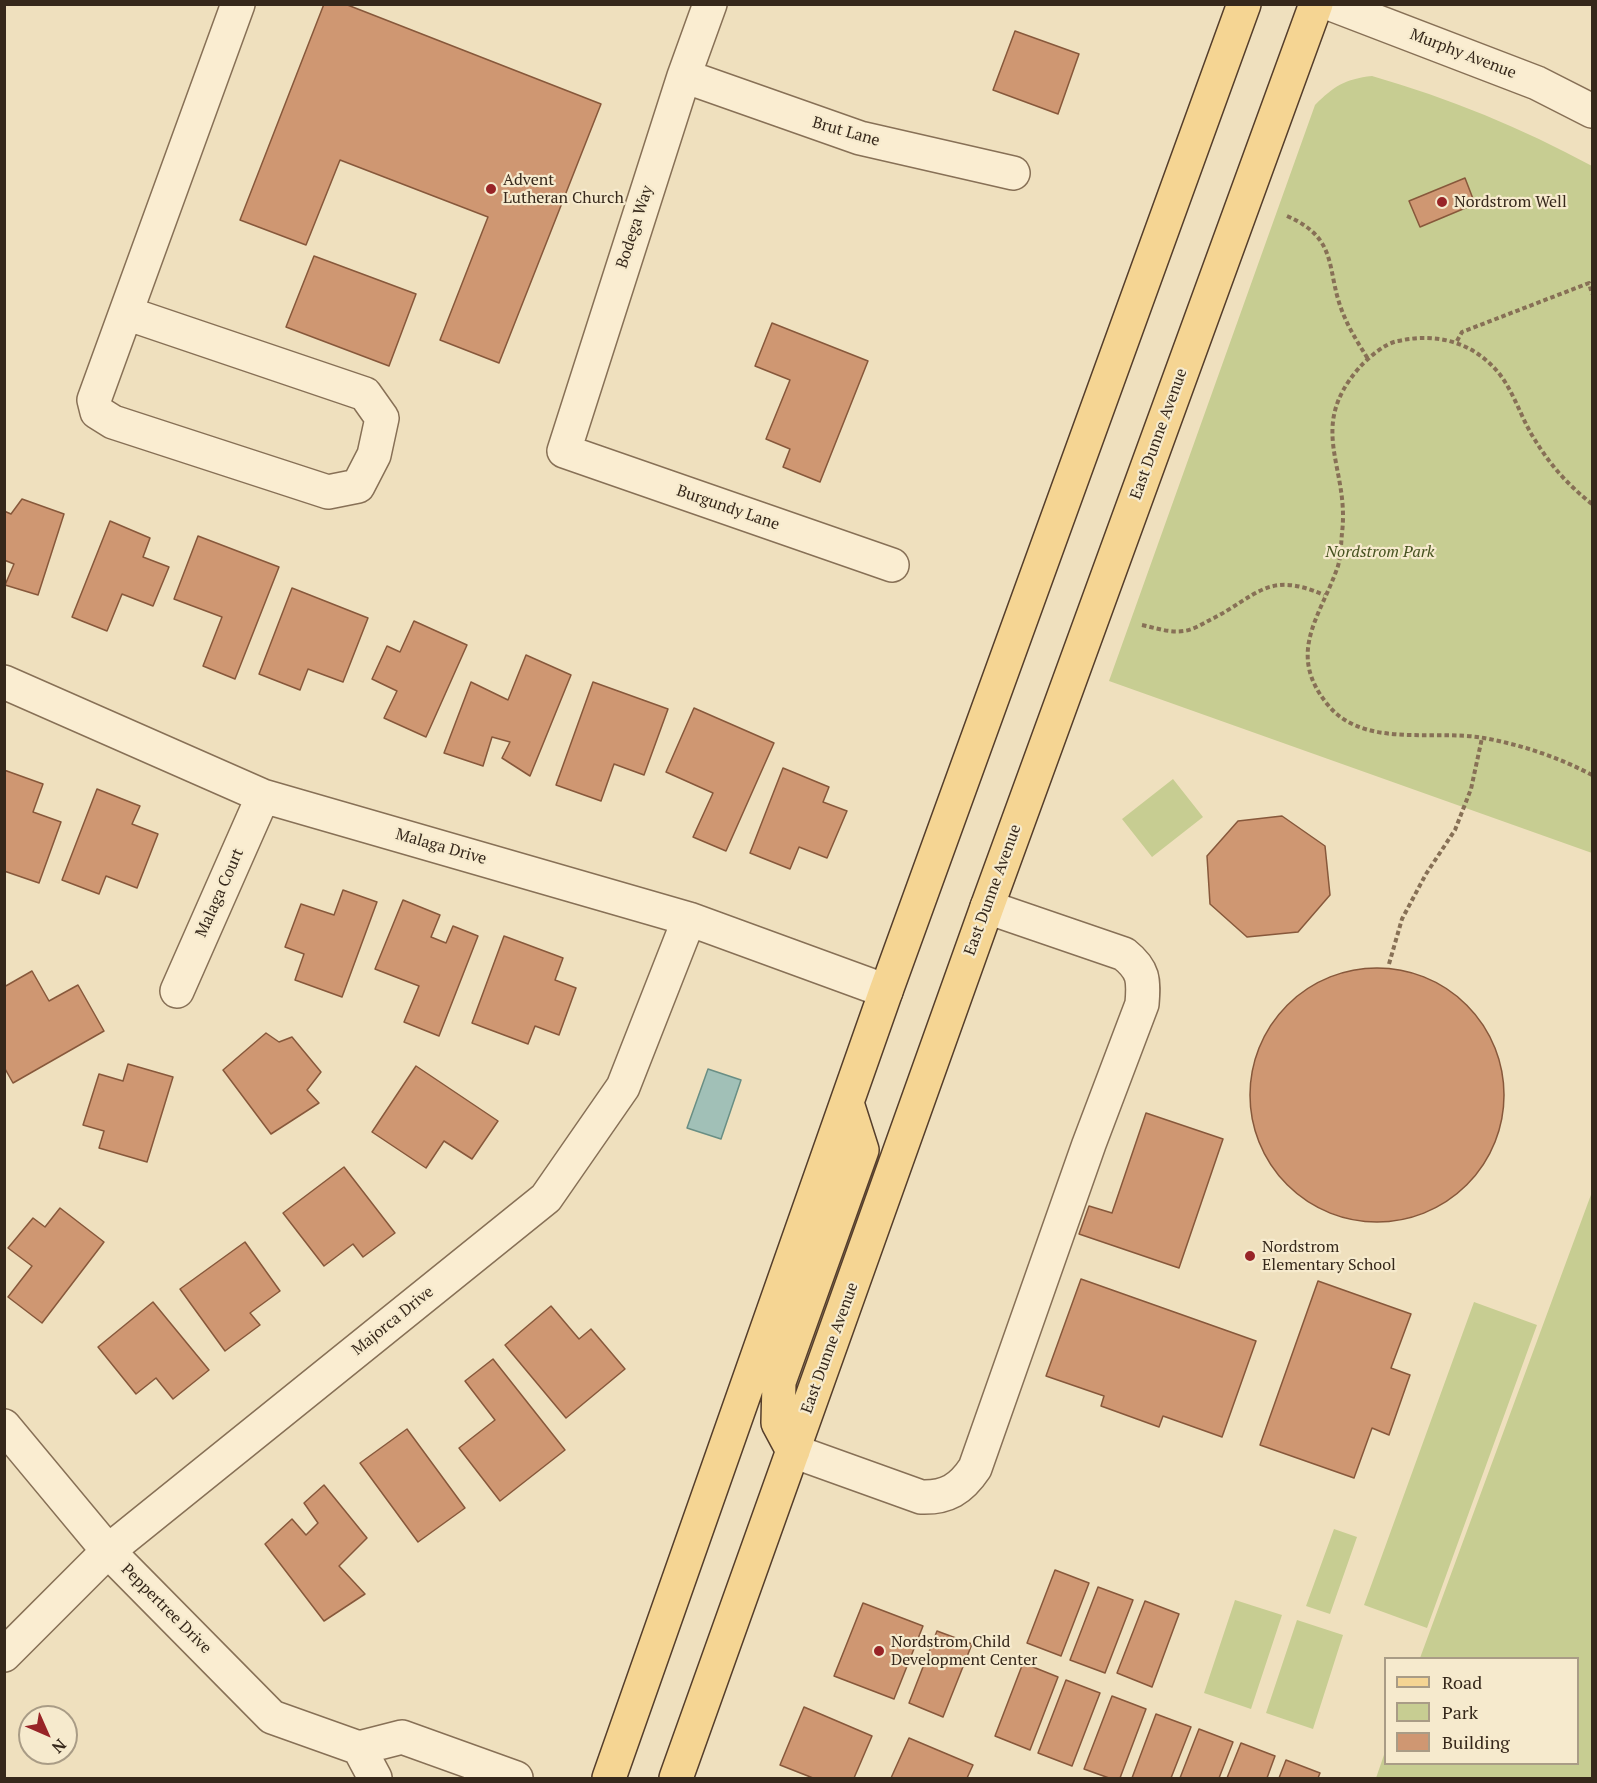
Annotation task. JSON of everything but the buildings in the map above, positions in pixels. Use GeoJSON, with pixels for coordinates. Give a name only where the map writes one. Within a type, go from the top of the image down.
{"type":"FeatureCollection","features":[{"type":"Feature","properties":{"kind":"main road"},"geometry":{"type":"LineString","coordinates":[[609,1779],[886,991],[1244,4]]}},
{"type":"Feature","properties":{"kind":"main road","name":"East Dunne Avenue"},"geometry":{"type":"LineString","coordinates":[[676,1779],[987,907],[1316,4]]}},
{"type":"Feature","properties":{"kind":"main road"},"geometry":{"type":"LineString","coordinates":[[793,1451],[778,1423],[779,1382],[862,1150],[847,1104]]}},
{"type":"Feature","properties":{"kind":"street"},"geometry":{"type":"LineString","coordinates":[[126,313],[365,394],[382,418],[374,455],[358,486],[328,492],[113,422],[97,412],[94,400],[238,4]]}},
{"type":"Feature","properties":{"kind":"street","name":"Bodega Way"},"geometry":{"type":"LineString","coordinates":[[564,451],[684,76],[710,4]]}},
{"type":"Feature","properties":{"kind":"street","name":"Murphy Avenue"},"geometry":{"type":"LineString","coordinates":[[1331,4],[1538,83],[1593,111]]}},
{"type":"Feature","properties":{"kind":"street","name":"Brut Lane"},"geometry":{"type":"LineString","coordinates":[[684,76],[860,138],[1013,173]]}},
{"type":"Feature","properties":{"kind":"street","name":"Burgundy Lane"},"geometry":{"type":"LineString","coordinates":[[564,451],[892,565]]}},
{"type":"Feature","properties":{"kind":"street","name":"Malaga Drive"},"geometry":{"type":"LineString","coordinates":[[4,682],[263,796],[689,919],[886,991]]}},
{"type":"Feature","properties":{"kind":"street","name":"Malaga Court"},"geometry":{"type":"LineString","coordinates":[[177,991],[263,796]]}},
{"type":"Feature","properties":{"kind":"street"},"geometry":{"type":"LineString","coordinates":[[793,1451],[921,1497],[938,1498],[956,1490],[965,1482],[975,1468],[1089,1144],[1142,1005],[1144,986],[1139,966],[1124,954],[987,907]]}},
{"type":"Feature","properties":{"kind":"street","name":"Majorca Drive"},"geometry":{"type":"LineString","coordinates":[[4,1655],[108,1551],[546,1198],[623,1087],[689,919]]}},
{"type":"Feature","properties":{"kind":"street","name":"Peppertree Drive"},"geometry":{"type":"LineString","coordinates":[[4,1426],[108,1551],[273,1717],[359,1748]]}},
{"type":"Feature","properties":{"kind":"street"},"geometry":{"type":"LineString","coordinates":[[375,1779],[359,1748],[402,1737],[516,1779]]}},
{"type":"Feature","properties":{"kind":"path"},"geometry":{"type":"LineString","coordinates":[[1287,216],[1307,225],[1316,233],[1329,253],[1335,289],[1345,318],[1368,359]]}},
{"type":"Feature","properties":{"kind":"path"},"geometry":{"type":"LineString","coordinates":[[1457,341],[1462,332],[1588,283],[1593,294]]}},
{"type":"Feature","properties":{"kind":"path"},"geometry":{"type":"LineString","coordinates":[[1593,504],[1573,489],[1548,461],[1533,438],[1501,377],[1484,358],[1457,341],[1434,337],[1396,341],[1368,359],[1348,381],[1335,406],[1330,435],[1344,515],[1338,565],[1312,626],[1308,653],[1312,679],[1328,705],[1347,722],[1368,730],[1482,738],[1521,746],[1567,761],[1593,775]]}},
{"type":"Feature","properties":{"kind":"path"},"geometry":{"type":"LineString","coordinates":[[1142,625],[1169,632],[1186,631],[1229,610],[1270,585],[1285,583],[1301,585],[1324,596]]}},
{"type":"Feature","properties":{"kind":"path"},"geometry":{"type":"LineString","coordinates":[[1389,964],[1402,919],[1426,873],[1455,830],[1471,789],[1482,738]]}},
{"type":"Feature","properties":{"kind":"green space","name":"Nordstrom Park"},"geometry":{"type":"Polygon","coordinates":[[[1372,76],[1485,115],[1592,166],[1592,853],[1109,681],[1315,105],[1340,84],[1372,76]]]}},
{"type":"Feature","properties":{"kind":"green space"},"geometry":{"type":"Polygon","coordinates":[[[1173,779],[1203,817],[1152,857],[1122,819],[1173,779]]]}},
{"type":"Feature","properties":{"kind":"green space"},"geometry":{"type":"Polygon","coordinates":[[[1592,1192],[1592,1778],[1376,1778],[1384,1755],[1384,1765],[1579,1765],[1579,1657],[1420,1657],[1592,1192]]]}},
{"type":"Feature","properties":{"kind":"green space"},"geometry":{"type":"Polygon","coordinates":[[[1474,1302],[1537,1325],[1427,1628],[1364,1605],[1474,1302]]]}},
{"type":"Feature","properties":{"kind":"green space"},"geometry":{"type":"Polygon","coordinates":[[[1334,1529],[1357,1537],[1330,1614],[1306,1606],[1334,1529]]]}},
{"type":"Feature","properties":{"kind":"green space"},"geometry":{"type":"Polygon","coordinates":[[[1235,1600],[1282,1615],[1251,1709],[1204,1693],[1235,1600]]]}},
{"type":"Feature","properties":{"kind":"green space"},"geometry":{"type":"Polygon","coordinates":[[[1297,1620],[1343,1635],[1313,1729],[1266,1713],[1297,1620]]]}},
{"type":"Feature","properties":{"kind":"water"},"geometry":{"type":"Polygon","coordinates":[[[708,1069],[741,1080],[721,1139],[687,1128],[708,1069]]]}},
{"type":"Feature","properties":{"kind":"place","name":"Advent Lutheran Church"},"geometry":{"type":"Point","coordinates":[491,189]}},
{"type":"Feature","properties":{"kind":"place","name":"Nordstrom Well"},"geometry":{"type":"Point","coordinates":[1442,202]}},
{"type":"Feature","properties":{"kind":"place","name":"Nordstrom Elementary School"},"geometry":{"type":"Point","coordinates":[1250,1256]}},
{"type":"Feature","properties":{"kind":"place","name":"Nordstrom Child Development Center"},"geometry":{"type":"Point","coordinates":[879,1651]}}]}
